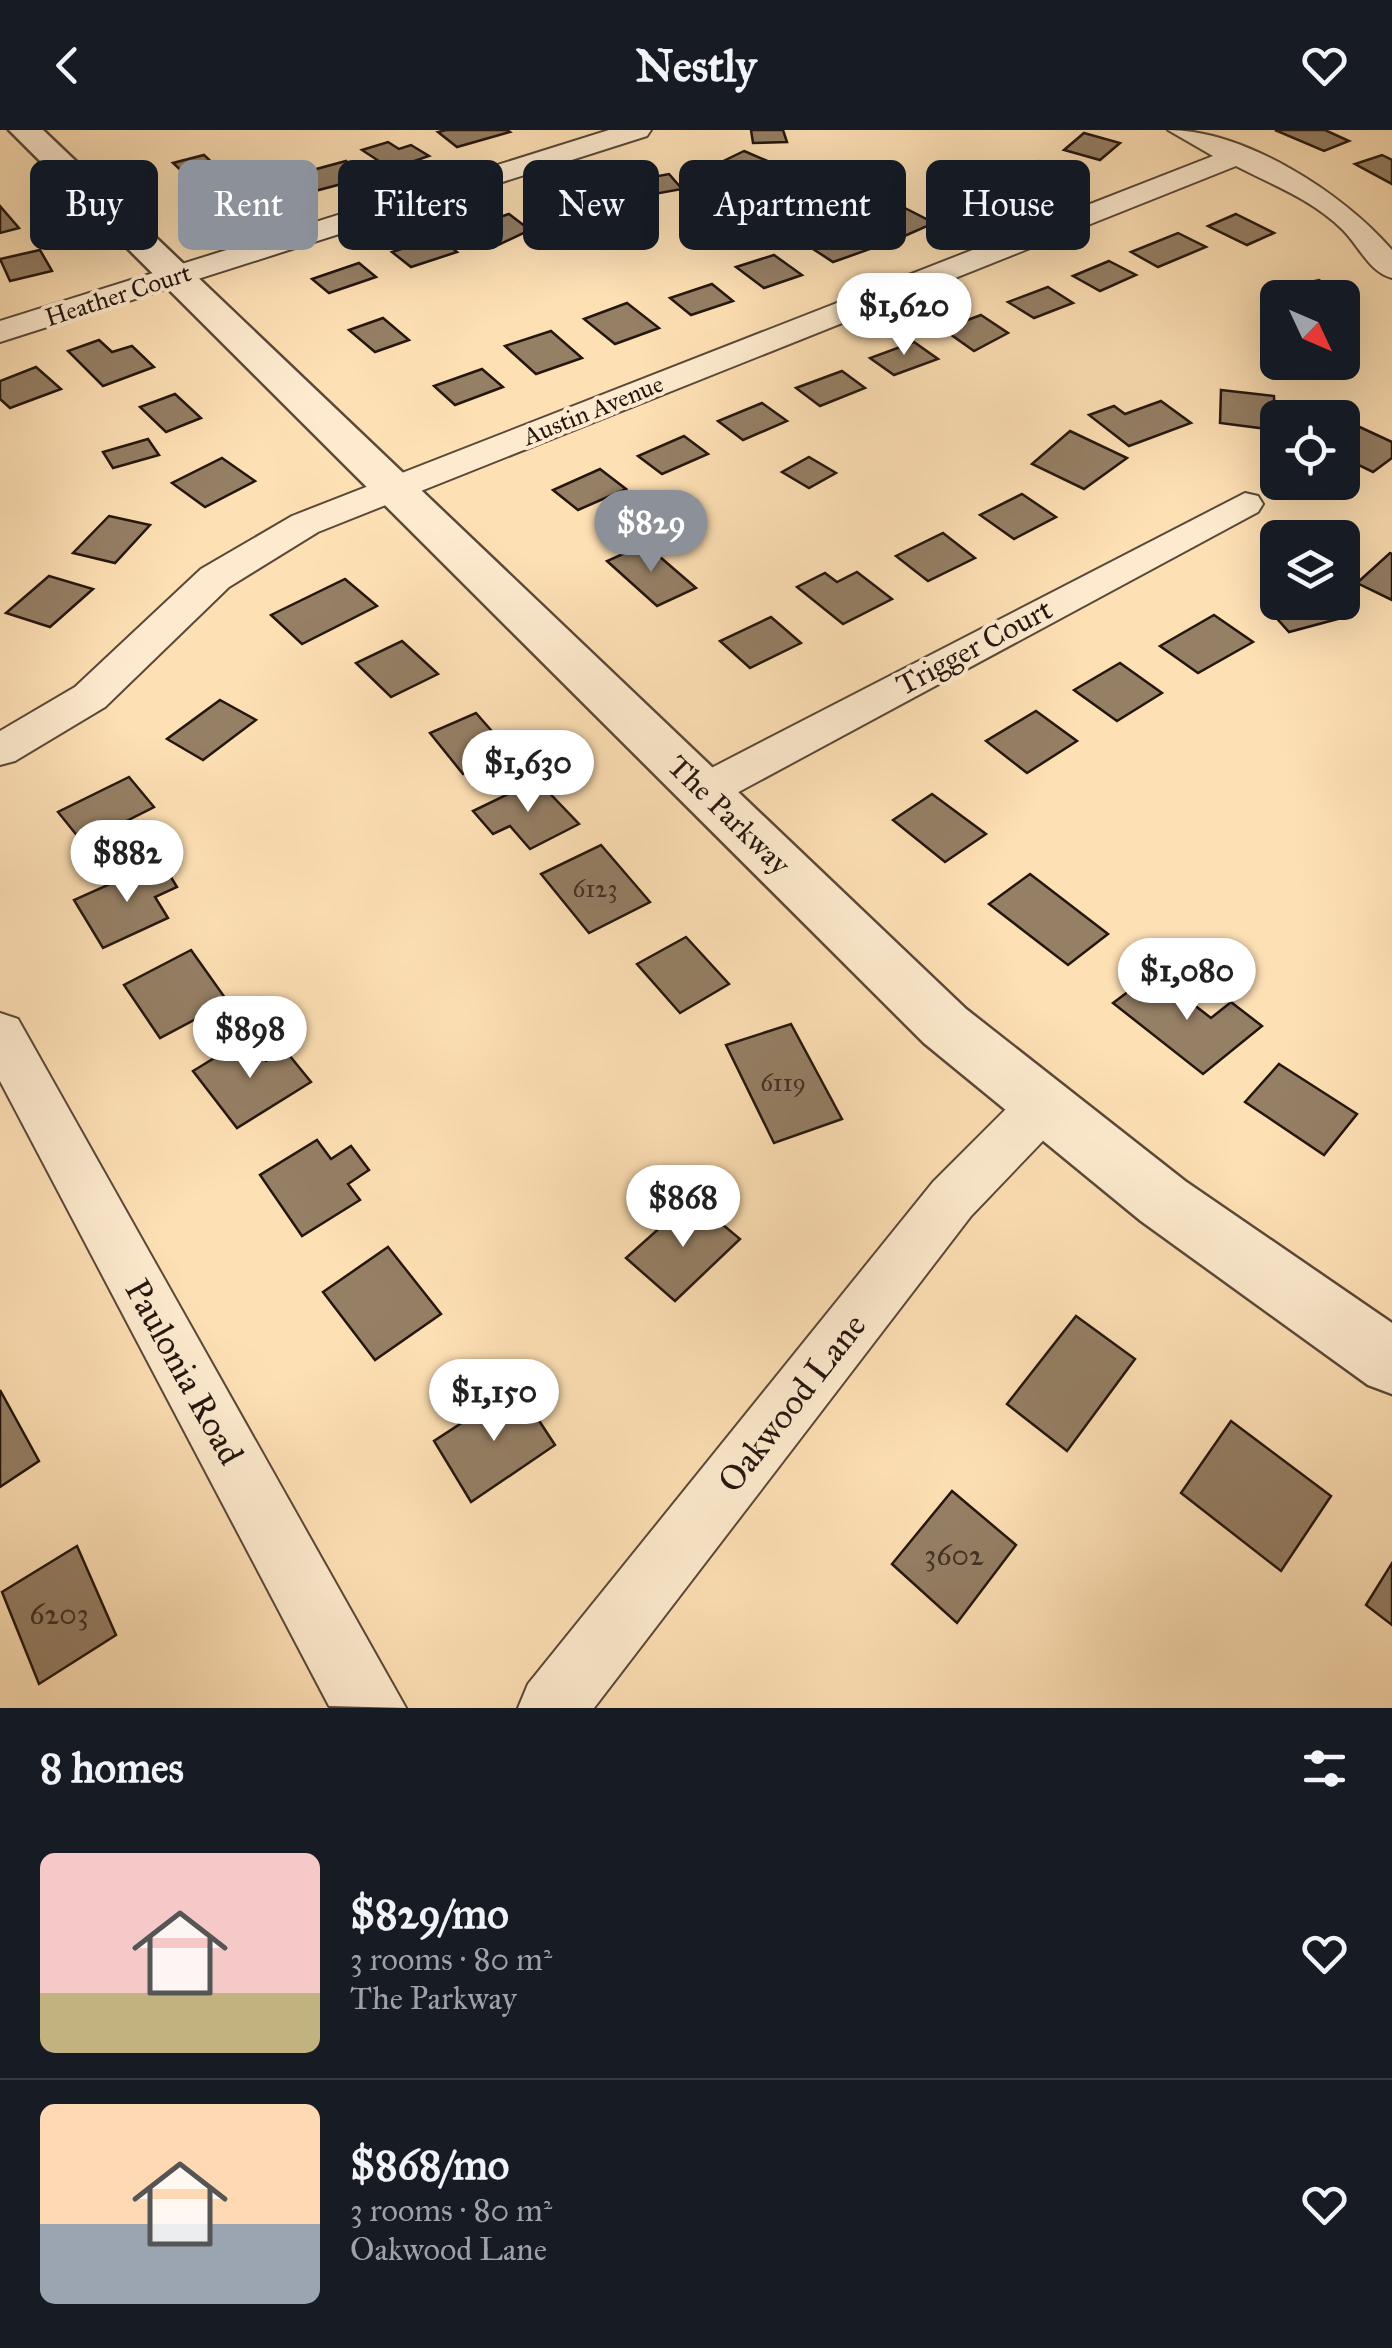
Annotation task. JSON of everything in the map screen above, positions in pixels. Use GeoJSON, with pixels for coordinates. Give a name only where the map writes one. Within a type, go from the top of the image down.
{"type":"FeatureCollection","features":[{"type":"Feature","properties":{"kind":"street","name":"The Parkway"},"geometry":{"type":"LineString","coordinates":[[25,130],[945,1026],[1163,1201],[1392,1362]]}},
{"type":"Feature","properties":{"kind":"street","name":"Heather Court"},"geometry":{"type":"LineString","coordinates":[[0,332],[637,130]]}},
{"type":"Feature","properties":{"kind":"street"},"geometry":{"type":"LineString","coordinates":[[1182,130],[1304,188],[1341,212],[1392,269]]}},
{"type":"Feature","properties":{"kind":"street","name":"Austin Avenue"},"geometry":{"type":"LineString","coordinates":[[0,750],[90,697],[191,598],[238,561],[305,524],[1236,156]]}},
{"type":"Feature","properties":{"kind":"street","name":"Trigger Court"},"geometry":{"type":"LineString","coordinates":[[704,791],[1245,504]]}},
{"type":"Feature","properties":{"kind":"street","name":"Paulonia Road"},"geometry":{"type":"LineString","coordinates":[[0,1034],[353,1682],[372,1708]]}},
{"type":"Feature","properties":{"kind":"street","name":"Oakwood Lane"},"geometry":{"type":"LineString","coordinates":[[552,1708],[952,1199],[1042,1107]]}},
{"type":"Feature","properties":{"kind":"building"},"geometry":{"type":"Polygon","coordinates":[[[751,130],[783,130],[787,142],[753,143],[751,130]]]}},
{"type":"Feature","properties":{"kind":"building"},"geometry":{"type":"Polygon","coordinates":[[[1275,130],[1325,130],[1349,141],[1324,151],[1275,130]]]}},
{"type":"Feature","properties":{"kind":"building"},"geometry":{"type":"Polygon","coordinates":[[[438,132],[510,132],[457,147],[438,132]]]}},
{"type":"Feature","properties":{"kind":"building"},"geometry":{"type":"Polygon","coordinates":[[[1084,133],[1120,143],[1100,160],[1064,150],[1084,133]]]}},
{"type":"Feature","properties":{"kind":"building"},"geometry":{"type":"Polygon","coordinates":[[[388,142],[399,149],[411,145],[429,156],[417,160],[377,160],[362,150],[388,142]]]}},
{"type":"Feature","properties":{"kind":"building"},"geometry":{"type":"Polygon","coordinates":[[[744,151],[765,160],[726,160],[744,151]]]}},
{"type":"Feature","properties":{"kind":"building"},"geometry":{"type":"Polygon","coordinates":[[[1382,155],[1392,160],[1392,184],[1355,164],[1382,155]]]}},
{"type":"Feature","properties":{"kind":"building"},"geometry":{"type":"Polygon","coordinates":[[[338,163],[338,185],[318,190],[318,169],[338,163]]]}},
{"type":"Feature","properties":{"kind":"building"},"geometry":{"type":"Polygon","coordinates":[[[669,174],[679,190],[659,193],[659,176],[669,174]]]}},
{"type":"Feature","properties":{"kind":"building"},"geometry":{"type":"Polygon","coordinates":[[[0,206],[19,228],[0,233],[0,206]]]}},
{"type":"Feature","properties":{"kind":"building"},"geometry":{"type":"Polygon","coordinates":[[[906,209],[926,219],[926,227],[906,235],[906,209]]]}},
{"type":"Feature","properties":{"kind":"building"},"geometry":{"type":"Polygon","coordinates":[[[509,214],[523,225],[523,233],[503,243],[503,216],[509,214]]]}},
{"type":"Feature","properties":{"kind":"building"},"geometry":{"type":"Polygon","coordinates":[[[1236,214],[1274,233],[1247,245],[1208,226],[1236,214]]]}},
{"type":"Feature","properties":{"kind":"building"},"geometry":{"type":"Polygon","coordinates":[[[1178,233],[1206,247],[1158,267],[1131,252],[1178,233]]]}},
{"type":"Feature","properties":{"kind":"building"},"geometry":{"type":"Polygon","coordinates":[[[40,250],[52,271],[10,281],[0,259],[40,250]]]}},
{"type":"Feature","properties":{"kind":"building"},"geometry":{"type":"Polygon","coordinates":[[[454,250],[457,252],[411,267],[392,252],[454,250]]]}},
{"type":"Feature","properties":{"kind":"building"},"geometry":{"type":"Polygon","coordinates":[[[815,250],[867,250],[833,262],[815,250]]]}},
{"type":"Feature","properties":{"kind":"building"},"geometry":{"type":"Polygon","coordinates":[[[774,255],[802,275],[764,288],[736,267],[774,255]]]}},
{"type":"Feature","properties":{"kind":"building"},"geometry":{"type":"Polygon","coordinates":[[[1109,261],[1136,275],[1100,291],[1073,276],[1109,261]]]}},
{"type":"Feature","properties":{"kind":"building"},"geometry":{"type":"Polygon","coordinates":[[[359,263],[376,277],[329,293],[312,279],[359,263]]]}},
{"type":"Feature","properties":{"kind":"building"},"geometry":{"type":"Polygon","coordinates":[[[712,284],[733,301],[691,315],[670,298],[712,284]]]}},
{"type":"Feature","properties":{"kind":"building"},"geometry":{"type":"Polygon","coordinates":[[[1048,287],[1073,303],[1034,318],[1008,302],[1048,287]]]}},
{"type":"Feature","properties":{"kind":"building"},"geometry":{"type":"Polygon","coordinates":[[[627,303],[659,328],[615,344],[584,319],[627,303]]]}},
{"type":"Feature","properties":{"kind":"building"},"geometry":{"type":"Polygon","coordinates":[[[981,315],[1008,333],[974,351],[943,329],[981,315]]]}},
{"type":"Feature","properties":{"kind":"building"},"geometry":{"type":"Polygon","coordinates":[[[383,318],[409,340],[375,352],[349,330],[383,318]]]}},
{"type":"Feature","properties":{"kind":"building"},"geometry":{"type":"Polygon","coordinates":[[[551,331],[582,358],[536,374],[505,346],[551,331]]]}},
{"type":"Feature","properties":{"kind":"building"},"geometry":{"type":"Polygon","coordinates":[[[99,340],[112,352],[132,346],[154,367],[103,386],[68,351],[99,340]]]}},
{"type":"Feature","properties":{"kind":"building"},"geometry":{"type":"Polygon","coordinates":[[[914,342],[938,359],[894,375],[870,358],[914,342]]]}},
{"type":"Feature","properties":{"kind":"building"},"geometry":{"type":"Polygon","coordinates":[[[36,367],[61,389],[10,408],[0,399],[0,381],[36,367]]]}},
{"type":"Feature","properties":{"kind":"building"},"geometry":{"type":"Polygon","coordinates":[[[482,369],[503,387],[455,405],[434,386],[482,369]]]}},
{"type":"Feature","properties":{"kind":"building"},"geometry":{"type":"Polygon","coordinates":[[[842,371],[865,388],[820,406],[796,388],[842,371]]]}},
{"type":"Feature","properties":{"kind":"building"},"geometry":{"type":"Polygon","coordinates":[[[1221,390],[1274,396],[1274,400],[1260,400],[1260,428],[1220,423],[1221,390]]]}},
{"type":"Feature","properties":{"kind":"building"},"geometry":{"type":"Polygon","coordinates":[[[175,394],[201,418],[166,432],[140,407],[175,394]]]}},
{"type":"Feature","properties":{"kind":"building"},"geometry":{"type":"Polygon","coordinates":[[[1161,401],[1191,423],[1129,446],[1089,415],[1114,406],[1125,414],[1161,401]]]}},
{"type":"Feature","properties":{"kind":"building"},"geometry":{"type":"Polygon","coordinates":[[[762,403],[787,421],[743,440],[718,421],[762,403]]]}},
{"type":"Feature","properties":{"kind":"building"},"geometry":{"type":"Polygon","coordinates":[[[1360,427],[1392,442],[1392,458],[1373,472],[1360,466],[1360,427]]]}},
{"type":"Feature","properties":{"kind":"building"},"geometry":{"type":"Polygon","coordinates":[[[1070,431],[1127,458],[1084,489],[1032,464],[1070,431]]]}},
{"type":"Feature","properties":{"kind":"building"},"geometry":{"type":"Polygon","coordinates":[[[684,436],[708,454],[662,474],[638,456],[684,436]]]}},
{"type":"Feature","properties":{"kind":"building"},"geometry":{"type":"Polygon","coordinates":[[[148,439],[159,455],[113,468],[103,452],[148,439]]]}},
{"type":"Feature","properties":{"kind":"building"},"geometry":{"type":"Polygon","coordinates":[[[809,457],[836,473],[809,488],[782,472],[809,457]]]}},
{"type":"Feature","properties":{"kind":"building"},"geometry":{"type":"Polygon","coordinates":[[[222,458],[255,481],[205,507],[172,483],[222,458]]]}},
{"type":"Feature","properties":{"kind":"building"},"geometry":{"type":"Polygon","coordinates":[[[600,469],[626,489],[578,510],[553,490],[600,469]]]}},
{"type":"Feature","properties":{"kind":"building"},"geometry":{"type":"Polygon","coordinates":[[[1022,494],[1056,517],[1014,539],[980,515],[1022,494]]]}},
{"type":"Feature","properties":{"kind":"building"},"geometry":{"type":"Polygon","coordinates":[[[109,516],[150,525],[115,563],[73,553],[109,516]]]}},
{"type":"Feature","properties":{"kind":"building"},"geometry":{"type":"Polygon","coordinates":[[[943,533],[975,558],[928,581],[896,556],[943,533]]]}},
{"type":"Feature","properties":{"kind":"building"},"geometry":{"type":"Polygon","coordinates":[[[645,544],[696,588],[657,606],[607,561],[645,544]]]}},
{"type":"Feature","properties":{"kind":"building"},"geometry":{"type":"Polygon","coordinates":[[[1392,554],[1392,600],[1360,584],[1360,580],[1392,554]]]}},
{"type":"Feature","properties":{"kind":"building"},"geometry":{"type":"Polygon","coordinates":[[[857,572],[892,599],[843,624],[797,587],[825,573],[837,582],[857,572]]]}},
{"type":"Feature","properties":{"kind":"building"},"geometry":{"type":"Polygon","coordinates":[[[49,576],[93,589],[50,627],[6,613],[49,576]]]}},
{"type":"Feature","properties":{"kind":"building"},"geometry":{"type":"Polygon","coordinates":[[[345,579],[377,606],[302,644],[271,615],[345,579]]]}},
{"type":"Feature","properties":{"kind":"building"},"geometry":{"type":"Polygon","coordinates":[[[1214,615],[1253,642],[1198,673],[1160,646],[1214,615]]]}},
{"type":"Feature","properties":{"kind":"building"},"geometry":{"type":"Polygon","coordinates":[[[771,617],[801,643],[750,668],[720,641],[771,617]]]}},
{"type":"Feature","properties":{"kind":"building"},"geometry":{"type":"Polygon","coordinates":[[[1278,620],[1334,620],[1289,632],[1278,620]]]}},
{"type":"Feature","properties":{"kind":"building"},"geometry":{"type":"Polygon","coordinates":[[[402,641],[438,674],[391,697],[356,663],[402,641]]]}},
{"type":"Feature","properties":{"kind":"building"},"geometry":{"type":"Polygon","coordinates":[[[1120,663],[1162,693],[1117,721],[1074,690],[1120,663]]]}},
{"type":"Feature","properties":{"kind":"building"},"geometry":{"type":"Polygon","coordinates":[[[220,700],[256,720],[203,760],[167,739],[220,700]]]}},
{"type":"Feature","properties":{"kind":"building"},"geometry":{"type":"Polygon","coordinates":[[[1036,711],[1077,741],[1027,773],[986,741],[1036,711]]]}},
{"type":"Feature","properties":{"kind":"building"},"geometry":{"type":"Polygon","coordinates":[[[476,713],[511,753],[463,774],[430,733],[476,713]]]}},
{"type":"Feature","properties":{"kind":"building"},"geometry":{"type":"Polygon","coordinates":[[[129,777],[154,807],[83,843],[58,812],[129,777]]]}},
{"type":"Feature","properties":{"kind":"building"},"geometry":{"type":"Polygon","coordinates":[[[537,780],[579,824],[530,849],[510,826],[493,834],[473,811],[537,780]]]}},
{"type":"Feature","properties":{"kind":"building"},"geometry":{"type":"Polygon","coordinates":[[[932,794],[986,834],[945,862],[893,820],[932,794]]]}},
{"type":"Feature","properties":{"kind":"building"},"geometry":{"type":"Polygon","coordinates":[[[601,845],[650,902],[589,933],[541,874],[601,845]]]}},
{"type":"Feature","properties":{"kind":"building"},"geometry":{"type":"Polygon","coordinates":[[[161,861],[177,887],[155,897],[168,918],[103,948],[74,900],[161,861]]]}},
{"type":"Feature","properties":{"kind":"building"},"geometry":{"type":"Polygon","coordinates":[[[1030,874],[1108,934],[1068,965],[989,904],[1030,874]]]}},
{"type":"Feature","properties":{"kind":"building"},"geometry":{"type":"Polygon","coordinates":[[[686,937],[729,984],[680,1013],[637,964],[686,937]]]}},
{"type":"Feature","properties":{"kind":"building"},"geometry":{"type":"Polygon","coordinates":[[[191,950],[228,1002],[160,1038],[124,985],[191,950]]]}},
{"type":"Feature","properties":{"kind":"building"},"geometry":{"type":"Polygon","coordinates":[[[1153,973],[1211,1018],[1231,1002],[1262,1026],[1203,1074],[1113,1003],[1153,973]]]}},
{"type":"Feature","properties":{"kind":"building"},"geometry":{"type":"Polygon","coordinates":[[[791,1024],[842,1119],[774,1143],[726,1045],[791,1024]]]}},
{"type":"Feature","properties":{"kind":"building"},"geometry":{"type":"Polygon","coordinates":[[[247,1038],[266,1061],[285,1050],[311,1082],[237,1128],[193,1071],[247,1038]]]}},
{"type":"Feature","properties":{"kind":"building"},"geometry":{"type":"Polygon","coordinates":[[[1279,1064],[1357,1114],[1324,1155],[1245,1102],[1279,1064]]]}},
{"type":"Feature","properties":{"kind":"building"},"geometry":{"type":"Polygon","coordinates":[[[317,1140],[331,1159],[351,1146],[369,1170],[348,1184],[360,1200],[302,1236],[260,1175],[317,1140]]]}},
{"type":"Feature","properties":{"kind":"building"},"geometry":{"type":"Polygon","coordinates":[[[692,1199],[740,1239],[675,1301],[626,1258],[692,1199]]]}},
{"type":"Feature","properties":{"kind":"building"},"geometry":{"type":"Polygon","coordinates":[[[388,1247],[441,1314],[375,1360],[323,1292],[388,1247]]]}},
{"type":"Feature","properties":{"kind":"building"},"geometry":{"type":"Polygon","coordinates":[[[1076,1316],[1135,1359],[1067,1451],[1007,1404],[1076,1316]]]}},
{"type":"Feature","properties":{"kind":"building"},"geometry":{"type":"Polygon","coordinates":[[[517,1387],[555,1445],[471,1502],[434,1441],[517,1387]]]}},
{"type":"Feature","properties":{"kind":"building"},"geometry":{"type":"Polygon","coordinates":[[[0,1390],[39,1461],[0,1487],[0,1390]]]}},
{"type":"Feature","properties":{"kind":"building"},"geometry":{"type":"Polygon","coordinates":[[[1231,1421],[1331,1496],[1281,1571],[1181,1493],[1231,1421]]]}},
{"type":"Feature","properties":{"kind":"building"},"geometry":{"type":"Polygon","coordinates":[[[952,1491],[1016,1545],[957,1623],[892,1564],[952,1491]]]}},
{"type":"Feature","properties":{"kind":"building"},"geometry":{"type":"Polygon","coordinates":[[[77,1546],[116,1635],[39,1684],[2,1592],[77,1546]]]}},
{"type":"Feature","properties":{"kind":"building"},"geometry":{"type":"Polygon","coordinates":[[[1392,1563],[1392,1625],[1366,1605],[1392,1563]]]}}]}
